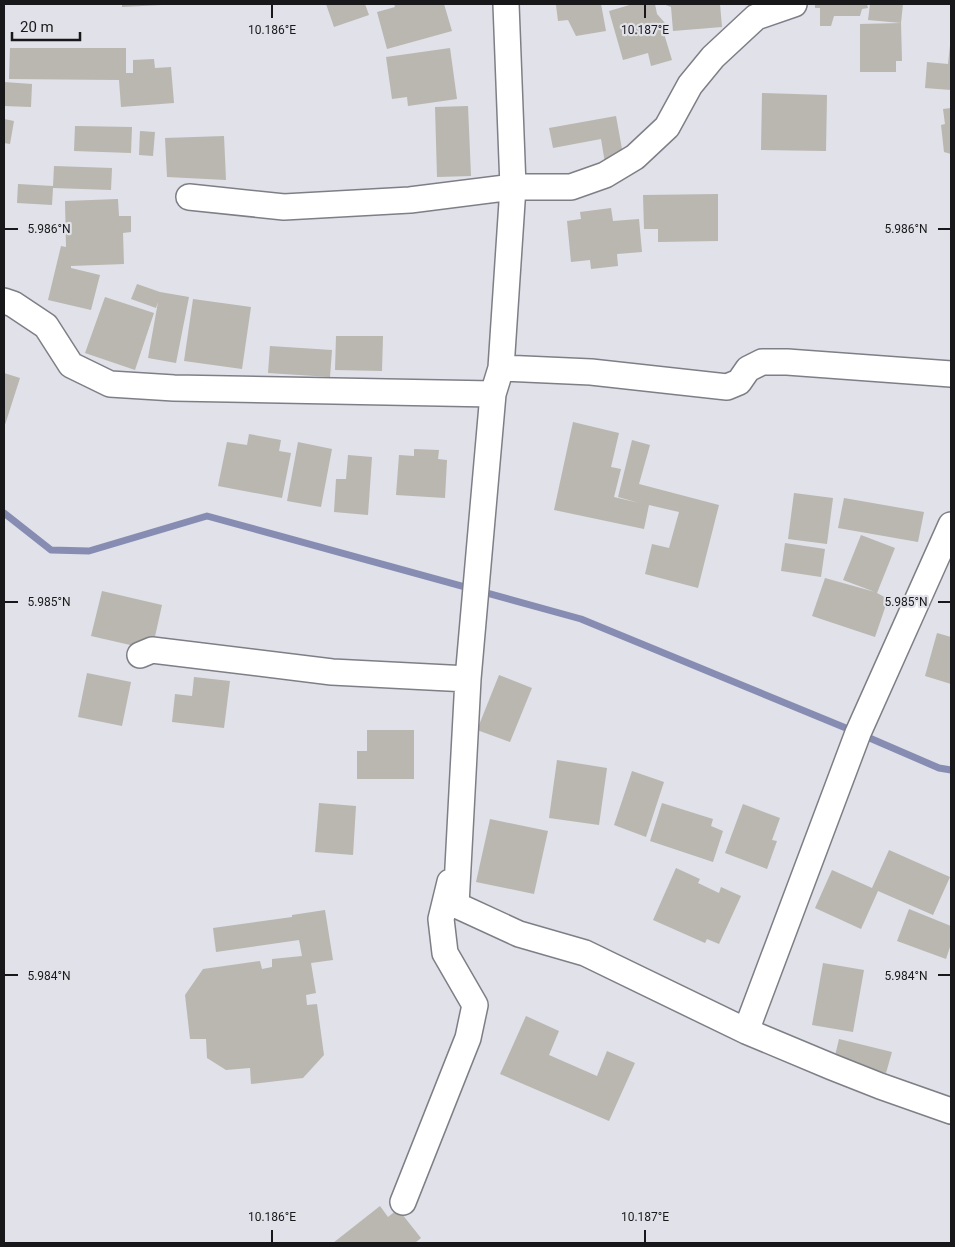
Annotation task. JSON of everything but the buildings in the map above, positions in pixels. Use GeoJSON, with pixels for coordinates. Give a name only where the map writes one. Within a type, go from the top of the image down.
{"type":"FeatureCollection","features":[{"type":"Feature","properties":{"kind":"street"},"geometry":{"type":"LineString","coordinates":[[506,4],[513,186],[501,368],[493,394],[468,679],[456,904],[519,934],[585,953],[746,1031],[880,1086],[951,1111]]}},
{"type":"Feature","properties":{"kind":"street"},"geometry":{"type":"LineString","coordinates":[[189,197],[284,208],[410,200],[513,186],[571,187],[605,175],[635,157],[667,127],[690,85],[713,57],[756,17],[794,4]]}},
{"type":"Feature","properties":{"kind":"street"},"geometry":{"type":"LineString","coordinates":[[4,301],[13,304],[46,326],[71,365],[110,384],[174,388],[493,394]]}},
{"type":"Feature","properties":{"kind":"street"},"geometry":{"type":"LineString","coordinates":[[501,368],[591,372],[727,387],[739,382],[748,369],[762,362],[787,362],[951,374]]}},
{"type":"Feature","properties":{"kind":"street"},"geometry":{"type":"LineString","coordinates":[[746,1031],[858,733],[951,525]]}},
{"type":"Feature","properties":{"kind":"street"},"geometry":{"type":"LineString","coordinates":[[140,656],[152,650],[332,672],[468,679]]}},
{"type":"Feature","properties":{"kind":"street"},"geometry":{"type":"LineString","coordinates":[[403,1202],[468,1038],[475,1005],[445,953],[441,919],[458,848]]}},
{"type":"Feature","properties":{"kind":"waterway"},"geometry":{"type":"LineString","coordinates":[[4,513],[51,550],[89,551],[207,516],[581,619],[939,768],[951,770]]}}]}
